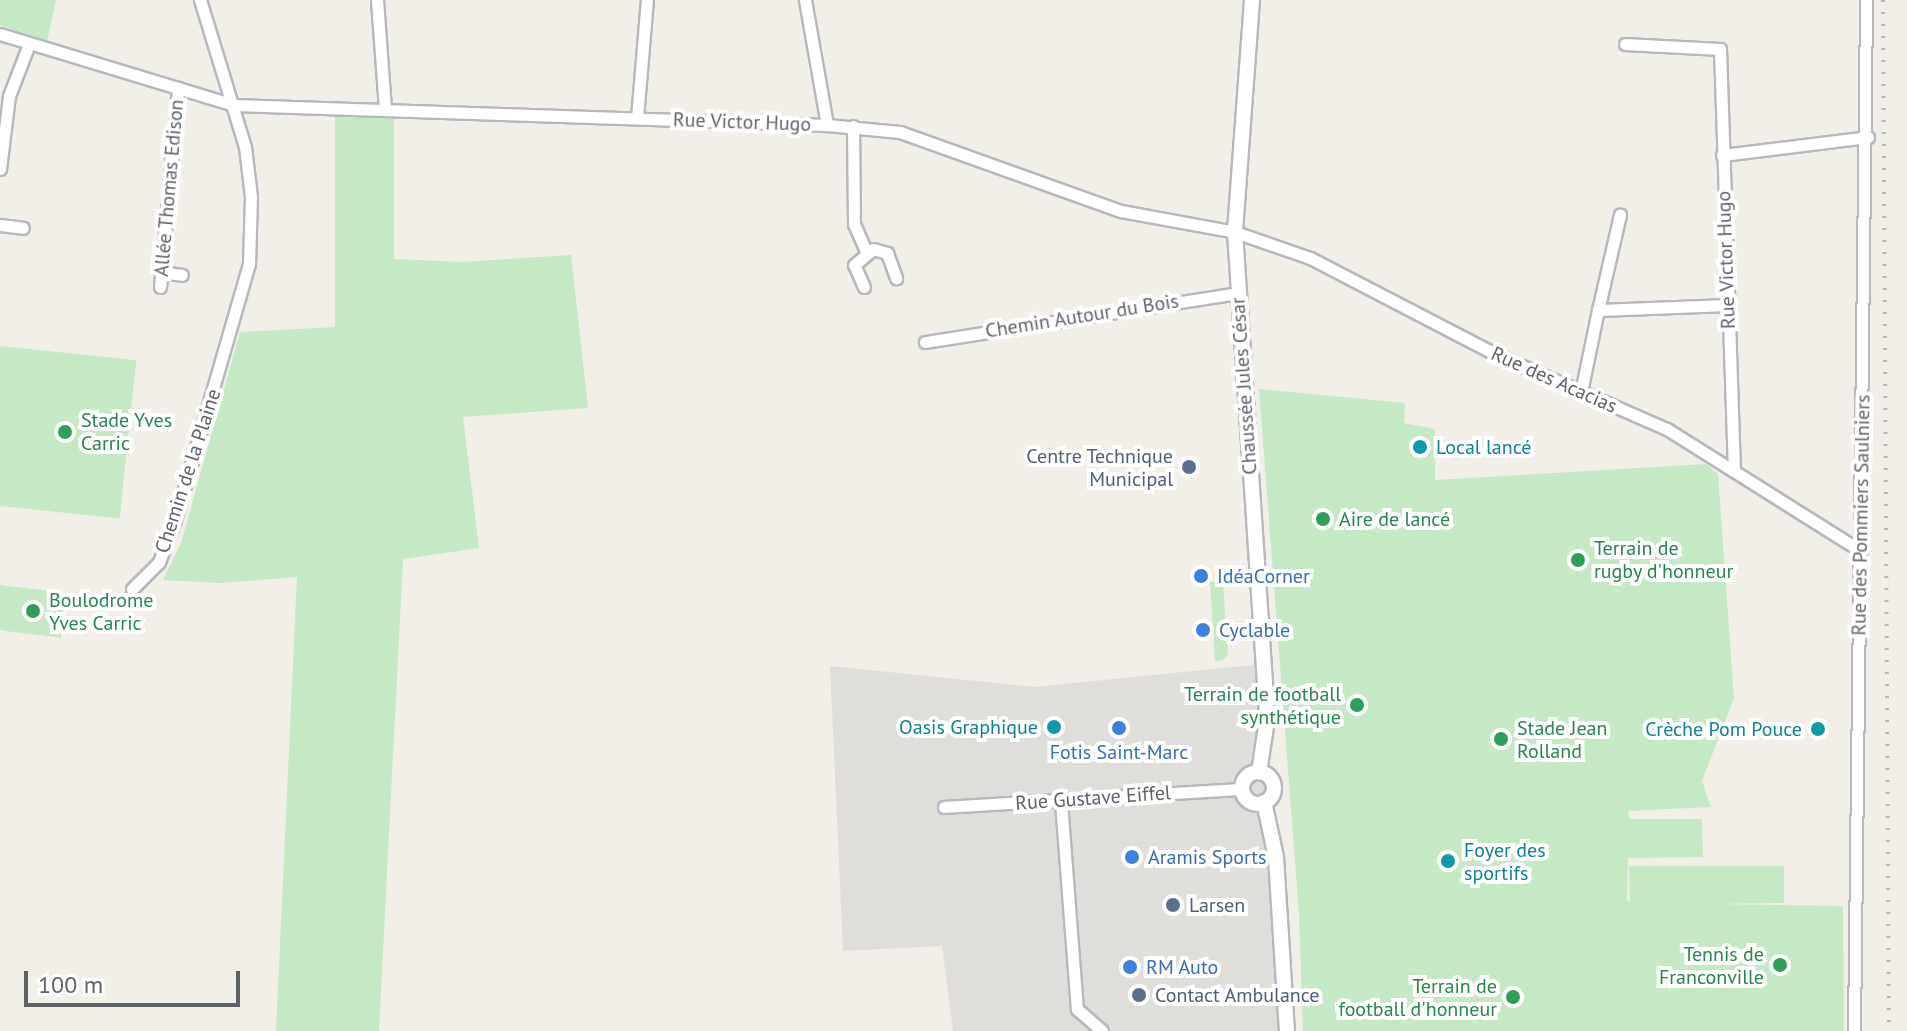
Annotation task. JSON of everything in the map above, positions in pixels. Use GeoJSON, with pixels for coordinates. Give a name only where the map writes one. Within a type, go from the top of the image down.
{"type":"FeatureCollection","features":[{"type":"Feature","properties":{"kind":"street","name":"Chemin de la Plaine"},"geometry":{"type":"LineString","coordinates":[[132,589],[159,562],[228,344],[251,230],[245,147],[200,0]]}},
{"type":"Feature","properties":{"kind":"street"},"geometry":{"type":"LineString","coordinates":[[377,0],[385,109]]}},
{"type":"Feature","properties":{"kind":"street"},"geometry":{"type":"LineString","coordinates":[[637,118],[647,0]]}},
{"type":"Feature","properties":{"kind":"street"},"geometry":{"type":"LineString","coordinates":[[805,0],[827,125]]}},
{"type":"Feature","properties":{"kind":"street","name":"Chaussée Jules César"},"geometry":{"type":"LineString","coordinates":[[1252,0],[1235,232],[1267,720],[1259,772],[1271,778],[1274,787],[1264,802],[1276,857],[1287,1031]]}},
{"type":"Feature","properties":{"kind":"street","name":"Rue des Pommiers Saulniers"},"geometry":{"type":"LineString","coordinates":[[1854,1031],[1868,137],[1866,0]]}},
{"type":"Feature","properties":{"kind":"street","name":"Rue Victor Hugo"},"geometry":{"type":"LineString","coordinates":[[0,34],[234,105],[853,126],[914,136],[1121,211],[1235,232]]}},
{"type":"Feature","properties":{"kind":"street"},"geometry":{"type":"LineString","coordinates":[[0,169],[2,124],[29,44]]}},
{"type":"Feature","properties":{"kind":"street","name":"Rue Victor Hugo"},"geometry":{"type":"LineString","coordinates":[[1625,44],[1720,49],[1734,471]]}},
{"type":"Feature","properties":{"kind":"street","name":"Allée Thomas Edison"},"geometry":{"type":"LineString","coordinates":[[160,287],[178,88]]}},
{"type":"Feature","properties":{"kind":"street"},"geometry":{"type":"LineString","coordinates":[[853,126],[854,224],[866,251]]}},
{"type":"Feature","properties":{"kind":"street"},"geometry":{"type":"LineString","coordinates":[[1722,155],[1868,137]]}},
{"type":"Feature","properties":{"kind":"street"},"geometry":{"type":"LineString","coordinates":[[1581,392],[1620,215]]}},
{"type":"Feature","properties":{"kind":"street"},"geometry":{"type":"LineString","coordinates":[[0,225],[23,228]]}},
{"type":"Feature","properties":{"kind":"street","name":"Rue des Acacias"},"geometry":{"type":"LineString","coordinates":[[1235,232],[1310,258],[1495,354],[1667,429],[1861,551]]}},
{"type":"Feature","properties":{"kind":"street"},"geometry":{"type":"LineString","coordinates":[[866,251],[887,253],[896,278]]}},
{"type":"Feature","properties":{"kind":"street"},"geometry":{"type":"LineString","coordinates":[[864,287],[854,265],[866,251]]}},
{"type":"Feature","properties":{"kind":"street"},"geometry":{"type":"LineString","coordinates":[[161,272],[182,275]]}},
{"type":"Feature","properties":{"kind":"street","name":"Chemin Autour du Bois"},"geometry":{"type":"LineString","coordinates":[[925,342],[1238,293]]}},
{"type":"Feature","properties":{"kind":"street"},"geometry":{"type":"LineString","coordinates":[[1598,310],[1728,305]]}},
{"type":"Feature","properties":{"kind":"street"},"geometry":{"type":"LineString","coordinates":[[1259,772],[1247,777],[1242,789],[1249,800],[1264,802]]}},
{"type":"Feature","properties":{"kind":"street","name":"Rue Gustave Eiffel"},"geometry":{"type":"LineString","coordinates":[[944,807],[1242,789]]}},
{"type":"Feature","properties":{"kind":"street"},"geometry":{"type":"LineString","coordinates":[[1061,802],[1077,1009],[1102,1031]]}},
{"type":"Feature","properties":{"kind":"shaded area"},"geometry":{"type":"Polygon","coordinates":[[[1263,664],[1280,1031],[953,1031],[942,946],[843,951],[830,666],[1034,687],[1263,664]]]}},
{"type":"Feature","properties":{"kind":"green space"},"geometry":{"type":"Polygon","coordinates":[[[0,0],[56,0],[47,41],[0,25],[0,0]]]}},
{"type":"Feature","properties":{"kind":"green space"},"geometry":{"type":"Polygon","coordinates":[[[335,115],[394,116],[394,259],[461,262],[571,255],[588,408],[463,417],[479,548],[403,559],[379,1031],[276,1031],[297,577],[220,583],[163,580],[181,543],[240,332],[335,327],[335,115]]]}},
{"type":"Feature","properties":{"kind":"green space","name":"Stade Yves Carric"},"geometry":{"type":"Polygon","coordinates":[[[0,346],[136,360],[120,518],[0,506],[0,346]]]}},
{"type":"Feature","properties":{"kind":"green space","name":"Stade Jean Rolland"},"geometry":{"type":"Polygon","coordinates":[[[1259,389],[1405,403],[1404,423],[1435,429],[1435,480],[1706,464],[1718,474],[1734,698],[1702,781],[1711,807],[1628,811],[1629,819],[1702,819],[1703,857],[1628,858],[1627,900],[1630,902],[1629,866],[1784,866],[1784,903],[1709,904],[1843,906],[1844,1031],[1303,1031],[1299,914],[1259,389]]]}},
{"type":"Feature","properties":{"kind":"green space"},"geometry":{"type":"Polygon","coordinates":[[[1210,581],[1223,585],[1228,654],[1223,660],[1215,661],[1210,581]]]}},
{"type":"Feature","properties":{"kind":"green space","name":"Boulodrome Yves Carric"},"geometry":{"type":"Polygon","coordinates":[[[0,585],[67,593],[61,638],[0,630],[0,585]]]}},
{"type":"Feature","properties":{"kind":"railway"},"geometry":{"type":"LineString","coordinates":[[1883,0],[1889,1031]]}},
{"type":"Feature","properties":{"kind":"place","name":"Stade Yves Carric"},"geometry":{"type":"Point","coordinates":[65,432]}},
{"type":"Feature","properties":{"kind":"place","name":"Local lancé"},"geometry":{"type":"Point","coordinates":[1420,447]}},
{"type":"Feature","properties":{"kind":"place","name":"Centre Technique Municipal"},"geometry":{"type":"Point","coordinates":[1189,467]}},
{"type":"Feature","properties":{"kind":"place","name":"Aire de lancé"},"geometry":{"type":"Point","coordinates":[1323,519]}},
{"type":"Feature","properties":{"kind":"place","name":"Terrain de rugby d'honneur"},"geometry":{"type":"Point","coordinates":[1578,560]}},
{"type":"Feature","properties":{"kind":"place","name":"IdéaCorner"},"geometry":{"type":"Point","coordinates":[1201,576]}},
{"type":"Feature","properties":{"kind":"place","name":"Boulodrome Yves Carric"},"geometry":{"type":"Point","coordinates":[33,611]}},
{"type":"Feature","properties":{"kind":"place","name":"Cyclable"},"geometry":{"type":"Point","coordinates":[1203,630]}},
{"type":"Feature","properties":{"kind":"place","name":"Terrain de football synthétique"},"geometry":{"type":"Point","coordinates":[1357,705]}},
{"type":"Feature","properties":{"kind":"place","name":"Oasis Graphique"},"geometry":{"type":"Point","coordinates":[1054,727]}},
{"type":"Feature","properties":{"kind":"place","name":"Fotis Saint-Marc"},"geometry":{"type":"Point","coordinates":[1119,728]}},
{"type":"Feature","properties":{"kind":"place","name":"Crèche Pom Pouce"},"geometry":{"type":"Point","coordinates":[1818,729]}},
{"type":"Feature","properties":{"kind":"place","name":"Stade Jean Rolland"},"geometry":{"type":"Point","coordinates":[1501,739]}},
{"type":"Feature","properties":{"kind":"place","name":"Aramis Sports"},"geometry":{"type":"Point","coordinates":[1132,857]}},
{"type":"Feature","properties":{"kind":"place","name":"Foyer des sportifs"},"geometry":{"type":"Point","coordinates":[1448,861]}},
{"type":"Feature","properties":{"kind":"place","name":"Larsen"},"geometry":{"type":"Point","coordinates":[1173,905]}},
{"type":"Feature","properties":{"kind":"place","name":"Tennis de Franconville"},"geometry":{"type":"Point","coordinates":[1780,965]}},
{"type":"Feature","properties":{"kind":"place","name":"RM Auto"},"geometry":{"type":"Point","coordinates":[1130,967]}},
{"type":"Feature","properties":{"kind":"place","name":"Contact Ambulance"},"geometry":{"type":"Point","coordinates":[1139,995]}},
{"type":"Feature","properties":{"kind":"place","name":"Terrain de football d'honneur"},"geometry":{"type":"Point","coordinates":[1513,997]}}]}
